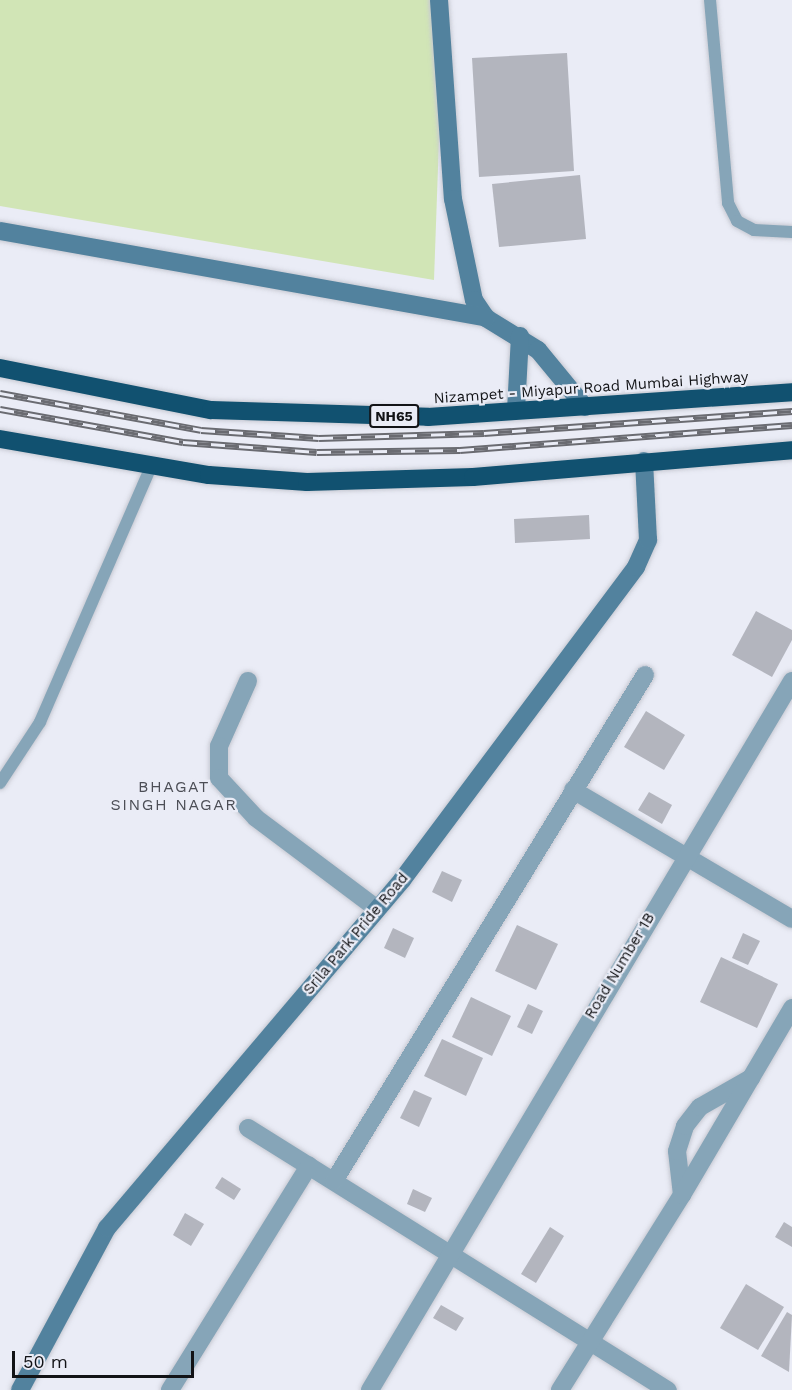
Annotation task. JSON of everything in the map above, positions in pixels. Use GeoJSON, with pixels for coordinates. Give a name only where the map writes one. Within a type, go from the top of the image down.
{"type":"FeatureCollection","features":[{"type":"Feature","properties":{"kind":"highway","name":"Nizampet - Miyapur Road Mumbai Highway"},"geometry":{"type":"LineString","coordinates":[[0,368],[211,410],[428,417],[792,392]]}},
{"type":"Feature","properties":{"kind":"highway"},"geometry":{"type":"LineString","coordinates":[[0,438],[209,475],[307,482],[472,477],[792,450]]}},
{"type":"Feature","properties":{"kind":"street"},"geometry":{"type":"LineString","coordinates":[[439,0],[453,199],[474,300],[486,318]]}},
{"type":"Feature","properties":{"kind":"street"},"geometry":{"type":"LineString","coordinates":[[0,231],[486,318],[520,336],[538,350],[585,406]]}},
{"type":"Feature","properties":{"kind":"street"},"geometry":{"type":"LineString","coordinates":[[516,410],[520,336]]}},
{"type":"Feature","properties":{"kind":"street","name":"Srila Park Pride Road"},"geometry":{"type":"LineString","coordinates":[[20,1390],[107,1228],[377,909],[636,567],[648,540],[644,461]]}},
{"type":"Feature","properties":{"kind":"street"},"geometry":{"type":"LineString","coordinates":[[334,1181],[645,675]]}},
{"type":"Feature","properties":{"kind":"street"},"geometry":{"type":"LineString","coordinates":[[248,681],[219,746],[219,778],[256,818],[377,909]]}},
{"type":"Feature","properties":{"kind":"street","name":"Road Number 1B"},"geometry":{"type":"LineString","coordinates":[[369,1390],[792,681]]}},
{"type":"Feature","properties":{"kind":"street"},"geometry":{"type":"LineString","coordinates":[[573,790],[792,919]]}},
{"type":"Feature","properties":{"kind":"street"},"geometry":{"type":"LineString","coordinates":[[560,1390],[682,1196],[792,1008]]}},
{"type":"Feature","properties":{"kind":"street"},"geometry":{"type":"LineString","coordinates":[[682,1196],[677,1151],[685,1126],[700,1107],[751,1078]]}},
{"type":"Feature","properties":{"kind":"street"},"geometry":{"type":"LineString","coordinates":[[248,1128],[668,1390]]}},
{"type":"Feature","properties":{"kind":"street"},"geometry":{"type":"LineString","coordinates":[[170,1390],[309,1166]]}},
{"type":"Feature","properties":{"kind":"lane"},"geometry":{"type":"LineString","coordinates":[[710,0],[728,203],[737,221],[754,230],[792,232]]}},
{"type":"Feature","properties":{"kind":"lane"},"geometry":{"type":"LineString","coordinates":[[0,783],[40,722],[152,465]]}},
{"type":"Feature","properties":{"kind":"green space"},"geometry":{"type":"Polygon","coordinates":[[[0,0],[444,0],[434,280],[0,206],[0,0]]]}},
{"type":"Feature","properties":{"kind":"building"},"geometry":{"type":"Polygon","coordinates":[[[567,53],[574,171],[479,177],[472,58],[567,53]]]}},
{"type":"Feature","properties":{"kind":"building"},"geometry":{"type":"Polygon","coordinates":[[[580,175],[586,239],[499,247],[492,184],[580,175]]]}},
{"type":"Feature","properties":{"kind":"building"},"geometry":{"type":"Polygon","coordinates":[[[589,515],[590,539],[515,543],[514,519],[589,515]]]}},
{"type":"Feature","properties":{"kind":"building"},"geometry":{"type":"Polygon","coordinates":[[[756,611],[792,630],[792,640],[772,677],[732,655],[756,611]]]}},
{"type":"Feature","properties":{"kind":"building"},"geometry":{"type":"Polygon","coordinates":[[[646,711],[685,735],[664,770],[624,747],[646,711]]]}},
{"type":"Feature","properties":{"kind":"building"},"geometry":{"type":"Polygon","coordinates":[[[649,792],[672,805],[662,824],[638,810],[649,792]]]}},
{"type":"Feature","properties":{"kind":"building"},"geometry":{"type":"Polygon","coordinates":[[[442,871],[462,880],[452,902],[432,892],[442,871]]]}},
{"type":"Feature","properties":{"kind":"building"},"geometry":{"type":"Polygon","coordinates":[[[517,925],[558,944],[536,990],[495,971],[517,925]]]}},
{"type":"Feature","properties":{"kind":"building"},"geometry":{"type":"Polygon","coordinates":[[[393,928],[414,938],[405,958],[384,948],[393,928]]]}},
{"type":"Feature","properties":{"kind":"building"},"geometry":{"type":"Polygon","coordinates":[[[743,933],[760,941],[748,965],[732,958],[743,933]]]}},
{"type":"Feature","properties":{"kind":"building"},"geometry":{"type":"Polygon","coordinates":[[[721,957],[778,984],[757,1028],[700,1002],[721,957]]]}},
{"type":"Feature","properties":{"kind":"building"},"geometry":{"type":"Polygon","coordinates":[[[471,997],[511,1016],[492,1056],[452,1037],[471,997]]]}},
{"type":"Feature","properties":{"kind":"building"},"geometry":{"type":"Polygon","coordinates":[[[528,1004],[543,1011],[532,1034],[517,1027],[528,1004]]]}},
{"type":"Feature","properties":{"kind":"building"},"geometry":{"type":"Polygon","coordinates":[[[442,1039],[483,1058],[466,1096],[424,1076],[442,1039]]]}},
{"type":"Feature","properties":{"kind":"building"},"geometry":{"type":"Polygon","coordinates":[[[414,1090],[432,1098],[419,1127],[400,1118],[414,1090]]]}},
{"type":"Feature","properties":{"kind":"building"},"geometry":{"type":"Polygon","coordinates":[[[222,1177],[241,1189],[234,1200],[215,1188],[222,1177]]]}},
{"type":"Feature","properties":{"kind":"building"},"geometry":{"type":"Polygon","coordinates":[[[413,1189],[432,1198],[425,1212],[407,1204],[413,1189]]]}},
{"type":"Feature","properties":{"kind":"building"},"geometry":{"type":"Polygon","coordinates":[[[185,1213],[204,1224],[191,1246],[173,1235],[185,1213]]]}},
{"type":"Feature","properties":{"kind":"building"},"geometry":{"type":"Polygon","coordinates":[[[784,1222],[792,1227],[792,1247],[775,1237],[784,1222]]]}},
{"type":"Feature","properties":{"kind":"building"},"geometry":{"type":"Polygon","coordinates":[[[550,1227],[564,1236],[536,1283],[521,1274],[550,1227]]]}},
{"type":"Feature","properties":{"kind":"building"},"geometry":{"type":"Polygon","coordinates":[[[746,1284],[784,1307],[758,1350],[720,1328],[746,1284]]]}},
{"type":"Feature","properties":{"kind":"building"},"geometry":{"type":"Polygon","coordinates":[[[441,1305],[464,1318],[456,1331],[433,1318],[441,1305]]]}},
{"type":"Feature","properties":{"kind":"building"},"geometry":{"type":"Polygon","coordinates":[[[787,1312],[792,1315],[789,1372],[761,1356],[787,1312]]]}},
{"type":"Feature","properties":{"kind":"railway"},"geometry":{"type":"LineString","coordinates":[[0,393],[201,430],[319,438],[484,433],[792,411]]}},
{"type":"Feature","properties":{"kind":"railway"},"geometry":{"type":"LineString","coordinates":[[0,409],[183,442],[317,452],[460,450],[792,425]]}},
{"type":"Feature","properties":{"kind":"district","name":"BHAGAT SINGH NAGAR"},"geometry":{"type":"Point","coordinates":[174,796]}}]}
